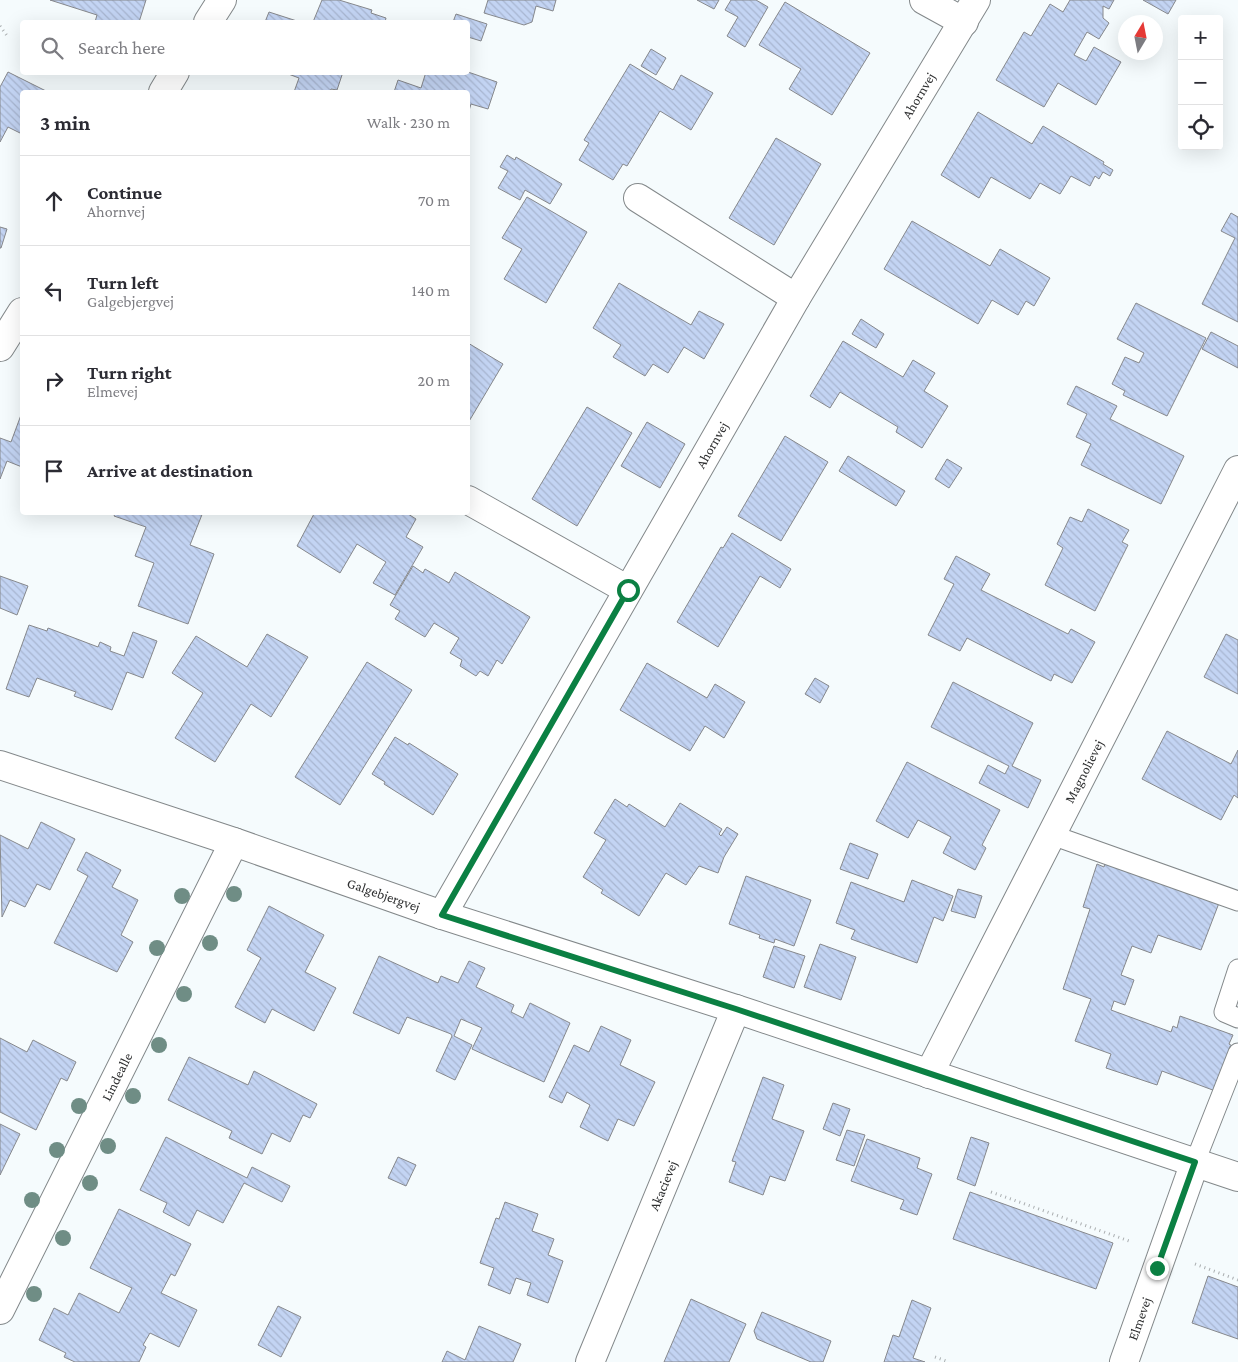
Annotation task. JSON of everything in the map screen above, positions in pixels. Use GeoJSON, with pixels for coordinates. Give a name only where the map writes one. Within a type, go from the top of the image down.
{"type":"FeatureCollection","features":[{"type":"Feature","properties":{"kind":"street"},"geometry":{"type":"LineString","coordinates":[[209,20],[222,0]]}},
{"type":"Feature","properties":{"kind":"street","name":"Ahornvej"},"geometry":{"type":"LineString","coordinates":[[442,915],[796,298],[970,11],[924,0]]}},
{"type":"Feature","properties":{"kind":"street"},"geometry":{"type":"LineString","coordinates":[[164,90],[174,75]]}},
{"type":"Feature","properties":{"kind":"street"},"geometry":{"type":"LineString","coordinates":[[638,198],[796,298]]}},
{"type":"Feature","properties":{"kind":"street"},"geometry":{"type":"LineString","coordinates":[[0,347],[20,315]]}},
{"type":"Feature","properties":{"kind":"street","name":"Magnolievej"},"geometry":{"type":"LineString","coordinates":[[930,1074],[1238,470]]}},
{"type":"Feature","properties":{"kind":"street"},"geometry":{"type":"LineString","coordinates":[[470,501],[628,590]]}},
{"type":"Feature","properties":{"kind":"street","name":"Galgebjergvej"},"geometry":{"type":"LineString","coordinates":[[0,765],[234,842],[442,915],[736,1009],[1238,1177]]}},
{"type":"Feature","properties":{"kind":"street","name":"Lindealle"},"geometry":{"type":"LineString","coordinates":[[0,1310],[234,842]]}},
{"type":"Feature","properties":{"kind":"street","name":"Akacievej"},"geometry":{"type":"LineString","coordinates":[[590,1362],[736,1009]]}},
{"type":"Feature","properties":{"kind":"street","name":"Elmevej"},"geometry":{"type":"LineString","coordinates":[[1124,1362],[1195,1162]]}},
{"type":"Feature","properties":{"kind":"lane"},"geometry":{"type":"LineString","coordinates":[[1052,835],[1238,901]]}},
{"type":"Feature","properties":{"kind":"lane"},"geometry":{"type":"LineString","coordinates":[[1238,969],[1224,1012],[1238,1018]]}},
{"type":"Feature","properties":{"kind":"lane"},"geometry":{"type":"LineString","coordinates":[[1195,1162],[1238,1052]]}},
{"type":"Feature","properties":{"kind":"path"},"geometry":{"type":"LineString","coordinates":[[0,26],[8,37]]}},
{"type":"Feature","properties":{"kind":"path"},"geometry":{"type":"LineString","coordinates":[[991,1192],[1238,1280]]}},
{"type":"Feature","properties":{"kind":"path"},"geometry":{"type":"LineString","coordinates":[[935,1357],[949,1362]]}},
{"type":"Feature","properties":{"kind":"building"},"geometry":{"type":"Polygon","coordinates":[[[50,0],[146,0],[140,20],[96,20],[97,15],[50,0]]]}},
{"type":"Feature","properties":{"kind":"building"},"geometry":{"type":"Polygon","coordinates":[[[322,0],[339,0],[372,10],[371,13],[386,18],[386,20],[314,20],[322,0]]]}},
{"type":"Feature","properties":{"kind":"building"},"geometry":{"type":"Polygon","coordinates":[[[488,0],[556,0],[553,11],[536,6],[532,22],[524,25],[484,13],[488,0]]]}},
{"type":"Feature","properties":{"kind":"building"},"geometry":{"type":"Polygon","coordinates":[[[697,0],[719,0],[714,9],[697,0]]]}},
{"type":"Feature","properties":{"kind":"building"},"geometry":{"type":"Polygon","coordinates":[[[731,0],[756,0],[768,7],[745,47],[727,36],[738,17],[725,10],[731,0]]]}},
{"type":"Feature","properties":{"kind":"building"},"geometry":{"type":"Polygon","coordinates":[[[1070,0],[1114,0],[1109,9],[1103,6],[1103,18],[1109,23],[1099,39],[1087,32],[1074,55],[1086,61],[1094,47],[1121,62],[1096,105],[1058,83],[1044,107],[996,80],[1024,32],[1031,36],[1050,4],[1063,12],[1070,0]]]}},
{"type":"Feature","properties":{"kind":"building"},"geometry":{"type":"Polygon","coordinates":[[[1143,0],[1176,0],[1168,14],[1143,0]]]}},
{"type":"Feature","properties":{"kind":"building"},"geometry":{"type":"Polygon","coordinates":[[[785,2],[870,53],[832,115],[789,89],[801,69],[759,45],[785,2]]]}},
{"type":"Feature","properties":{"kind":"building"},"geometry":{"type":"Polygon","coordinates":[[[269,12],[294,20],[266,20],[269,12]]]}},
{"type":"Feature","properties":{"kind":"building"},"geometry":{"type":"Polygon","coordinates":[[[456,14],[487,24],[481,41],[470,38],[470,20],[454,20],[456,14]]]}},
{"type":"Feature","properties":{"kind":"building"},"geometry":{"type":"Polygon","coordinates":[[[651,49],[666,58],[656,75],[641,66],[651,49]]]}},
{"type":"Feature","properties":{"kind":"building"},"geometry":{"type":"Polygon","coordinates":[[[630,64],[673,90],[681,75],[713,93],[691,130],[660,111],[627,166],[623,164],[613,180],[579,160],[589,143],[584,140],[630,64]]]}},
{"type":"Feature","properties":{"kind":"building"},"geometry":{"type":"Polygon","coordinates":[[[8,72],[44,90],[20,90],[20,133],[8,127],[0,142],[0,87],[8,72]]]}},
{"type":"Feature","properties":{"kind":"building"},"geometry":{"type":"Polygon","coordinates":[[[470,73],[497,82],[488,109],[471,104],[470,107],[470,90],[395,90],[398,80],[421,88],[425,75],[470,75],[470,73]]]}},
{"type":"Feature","properties":{"kind":"building"},"geometry":{"type":"Polygon","coordinates":[[[291,75],[342,75],[337,90],[295,90],[299,78],[291,75]]]}},
{"type":"Feature","properties":{"kind":"building"},"geometry":{"type":"Polygon","coordinates":[[[978,112],[1032,144],[1043,126],[1104,162],[1103,164],[1113,170],[1110,176],[1103,172],[1099,179],[1095,176],[1090,186],[1071,176],[1060,194],[1040,183],[1030,199],[991,177],[979,198],[941,175],[978,112]]]}},
{"type":"Feature","properties":{"kind":"building"},"geometry":{"type":"Polygon","coordinates":[[[776,138],[821,164],[774,245],[729,218],[776,138]]]}},
{"type":"Feature","properties":{"kind":"building"},"geometry":{"type":"Polygon","coordinates":[[[507,155],[515,160],[516,157],[562,184],[550,204],[525,190],[520,200],[498,188],[508,171],[500,167],[507,155]]]}},
{"type":"Feature","properties":{"kind":"building"},"geometry":{"type":"Polygon","coordinates":[[[527,197],[587,232],[546,303],[504,279],[522,249],[502,238],[527,197]]]}},
{"type":"Feature","properties":{"kind":"building"},"geometry":{"type":"Polygon","coordinates":[[[1231,213],[1238,217],[1238,322],[1202,304],[1235,238],[1221,231],[1231,213]]]}},
{"type":"Feature","properties":{"kind":"building"},"geometry":{"type":"Polygon","coordinates":[[[912,221],[990,266],[1000,249],[1050,278],[1034,306],[1026,301],[1018,315],[992,300],[978,324],[884,269],[912,221]]]}},
{"type":"Feature","properties":{"kind":"building"},"geometry":{"type":"Polygon","coordinates":[[[0,227],[7,229],[1,248],[0,248],[0,227]]]}},
{"type":"Feature","properties":{"kind":"building"},"geometry":{"type":"Polygon","coordinates":[[[619,283],[691,325],[699,311],[724,324],[704,359],[684,347],[668,373],[653,364],[645,376],[613,357],[621,345],[593,328],[619,283]]]}},
{"type":"Feature","properties":{"kind":"building"},"geometry":{"type":"Polygon","coordinates":[[[1136,303],[1206,338],[1167,416],[1123,395],[1125,391],[1112,384],[1125,357],[1139,363],[1144,353],[1117,339],[1136,303]]]}},
{"type":"Feature","properties":{"kind":"building"},"geometry":{"type":"Polygon","coordinates":[[[861,319],[884,334],[876,348],[852,334],[861,319]]]}},
{"type":"Feature","properties":{"kind":"building"},"geometry":{"type":"Polygon","coordinates":[[[1211,332],[1238,346],[1238,368],[1202,349],[1211,332]]]}},
{"type":"Feature","properties":{"kind":"building"},"geometry":{"type":"Polygon","coordinates":[[[843,341],[903,377],[913,360],[935,373],[924,391],[948,406],[922,448],[896,432],[898,427],[840,392],[830,408],[810,396],[843,341]]]}},
{"type":"Feature","properties":{"kind":"building"},"geometry":{"type":"Polygon","coordinates":[[[470,344],[503,364],[470,420],[470,344]]]}},
{"type":"Feature","properties":{"kind":"building"},"geometry":{"type":"Polygon","coordinates":[[[1076,386],[1117,406],[1110,419],[1184,456],[1161,504],[1081,465],[1091,444],[1076,437],[1087,414],[1067,404],[1076,386]]]}},
{"type":"Feature","properties":{"kind":"building"},"geometry":{"type":"Polygon","coordinates":[[[587,407],[632,433],[577,526],[532,499],[587,407]]]}},
{"type":"Feature","properties":{"kind":"building"},"geometry":{"type":"Polygon","coordinates":[[[20,418],[20,466],[7,461],[0,479],[0,438],[11,442],[20,418]]]}},
{"type":"Feature","properties":{"kind":"building"},"geometry":{"type":"Polygon","coordinates":[[[647,422],[685,444],[660,488],[621,466],[647,422]]]}},
{"type":"Feature","properties":{"kind":"building"},"geometry":{"type":"Polygon","coordinates":[[[785,436],[828,462],[781,541],[738,516],[785,436]]]}},
{"type":"Feature","properties":{"kind":"building"},"geometry":{"type":"Polygon","coordinates":[[[848,456],[905,491],[896,506],[839,471],[848,456]]]}},
{"type":"Feature","properties":{"kind":"building"},"geometry":{"type":"Polygon","coordinates":[[[947,459],[962,468],[949,488],[935,479],[947,459]]]}},
{"type":"Feature","properties":{"kind":"building"},"geometry":{"type":"Polygon","coordinates":[[[1088,509],[1129,530],[1122,542],[1128,545],[1095,611],[1045,585],[1063,548],[1057,544],[1070,517],[1082,522],[1088,509]]]}},
{"type":"Feature","properties":{"kind":"building"},"geometry":{"type":"Polygon","coordinates":[[[202,515],[190,545],[214,554],[188,624],[138,606],[154,563],[135,556],[146,527],[114,516],[202,515]]]}},
{"type":"Feature","properties":{"kind":"building"},"geometry":{"type":"Polygon","coordinates":[[[313,515],[410,515],[416,519],[406,537],[423,547],[395,595],[373,583],[386,562],[357,544],[340,573],[297,546],[313,515]]]}},
{"type":"Feature","properties":{"kind":"building"},"geometry":{"type":"Polygon","coordinates":[[[732,533],[791,569],[780,588],[760,576],[718,647],[677,622],[721,547],[723,548],[732,533]]]}},
{"type":"Feature","properties":{"kind":"building"},"geometry":{"type":"Polygon","coordinates":[[[956,556],[990,574],[981,590],[1068,634],[1071,629],[1095,642],[1072,683],[1054,674],[1051,681],[967,638],[960,651],[928,635],[954,584],[944,579],[956,556]]]}},
{"type":"Feature","properties":{"kind":"building"},"geometry":{"type":"Polygon","coordinates":[[[413,566],[423,573],[425,569],[449,583],[455,572],[530,617],[502,664],[497,660],[488,676],[480,671],[476,676],[460,666],[462,660],[450,653],[459,638],[434,623],[425,637],[395,619],[400,611],[390,605],[413,566]]]}},
{"type":"Feature","properties":{"kind":"building"},"geometry":{"type":"Polygon","coordinates":[[[0,576],[28,586],[17,615],[0,608],[0,576]]]}},
{"type":"Feature","properties":{"kind":"building"},"geometry":{"type":"Polygon","coordinates":[[[29,625],[47,631],[48,628],[98,647],[100,642],[111,647],[110,651],[124,656],[133,632],[157,641],[143,678],[127,672],[112,710],[74,696],[76,692],[37,678],[29,697],[6,689],[29,625]]]}},
{"type":"Feature","properties":{"kind":"building"},"geometry":{"type":"Polygon","coordinates":[[[267,634],[308,657],[271,717],[251,704],[215,762],[175,738],[203,693],[172,673],[196,636],[247,667],[267,634]]]}},
{"type":"Feature","properties":{"kind":"building"},"geometry":{"type":"Polygon","coordinates":[[[1226,634],[1238,640],[1238,694],[1204,677],[1226,634]]]}},
{"type":"Feature","properties":{"kind":"building"},"geometry":{"type":"Polygon","coordinates":[[[367,662],[412,690],[340,805],[295,777],[367,662]]]}},
{"type":"Feature","properties":{"kind":"building"},"geometry":{"type":"Polygon","coordinates":[[[647,663],[707,698],[715,684],[745,702],[724,738],[705,726],[690,751],[620,710],[647,663]]]}},
{"type":"Feature","properties":{"kind":"building"},"geometry":{"type":"Polygon","coordinates":[[[815,678],[829,686],[820,703],[805,694],[815,678]]]}},
{"type":"Feature","properties":{"kind":"building"},"geometry":{"type":"Polygon","coordinates":[[[953,682],[1033,723],[1012,766],[1041,780],[1028,808],[979,783],[988,765],[1005,774],[1009,766],[931,727],[953,682]]]}},
{"type":"Feature","properties":{"kind":"building"},"geometry":{"type":"Polygon","coordinates":[[[1167,731],[1231,764],[1238,750],[1238,798],[1234,795],[1221,820],[1142,779],[1167,731]]]}},
{"type":"Feature","properties":{"kind":"building"},"geometry":{"type":"Polygon","coordinates":[[[395,737],[408,745],[409,743],[458,774],[433,815],[384,784],[385,782],[372,774],[395,737]]]}},
{"type":"Feature","properties":{"kind":"building"},"geometry":{"type":"Polygon","coordinates":[[[907,762],[1000,810],[982,845],[986,848],[975,870],[943,853],[951,837],[918,820],[908,838],[876,821],[907,762]]]}},
{"type":"Feature","properties":{"kind":"building"},"geometry":{"type":"Polygon","coordinates":[[[615,799],[627,807],[629,804],[665,827],[680,803],[722,829],[719,834],[721,836],[727,827],[738,834],[724,857],[718,873],[699,866],[686,885],[666,873],[639,916],[601,893],[603,890],[583,877],[606,840],[594,833],[615,799]]]}},
{"type":"Feature","properties":{"kind":"building"},"geometry":{"type":"Polygon","coordinates":[[[41,822],[75,839],[50,890],[37,884],[25,907],[10,900],[2,917],[0,835],[28,849],[41,822]]]}},
{"type":"Feature","properties":{"kind":"building"},"geometry":{"type":"Polygon","coordinates":[[[850,843],[878,854],[868,879],[840,869],[850,843]]]}},
{"type":"Feature","properties":{"kind":"building"},"geometry":{"type":"Polygon","coordinates":[[[86,852],[121,870],[112,887],[138,900],[121,935],[133,942],[117,972],[54,943],[88,876],[77,870],[86,852]]]}},
{"type":"Feature","properties":{"kind":"building"},"geometry":{"type":"Polygon","coordinates":[[[1105,863],[1219,903],[1201,950],[1158,935],[1151,953],[1132,946],[1121,975],[1134,980],[1125,1005],[1114,1001],[1111,1010],[1171,1032],[1173,1026],[1177,1028],[1180,1016],[1233,1035],[1229,1044],[1234,1047],[1218,1092],[1162,1071],[1157,1085],[1106,1068],[1111,1054],[1075,1041],[1091,999],[1063,989],[1090,909],[1083,907],[1097,864],[1104,867],[1105,863]]]}},
{"type":"Feature","properties":{"kind":"building"},"geometry":{"type":"Polygon","coordinates":[[[746,876],[811,900],[794,946],[775,939],[774,943],[759,938],[760,935],[729,924],[746,876]]]}},
{"type":"Feature","properties":{"kind":"building"},"geometry":{"type":"Polygon","coordinates":[[[912,880],[953,896],[943,921],[934,917],[917,963],[851,939],[855,930],[836,923],[851,882],[904,902],[912,880]]]}},
{"type":"Feature","properties":{"kind":"building"},"geometry":{"type":"Polygon","coordinates":[[[958,889],[982,896],[975,918],[951,911],[958,889]]]}},
{"type":"Feature","properties":{"kind":"building"},"geometry":{"type":"Polygon","coordinates":[[[269,906],[324,935],[305,972],[336,988],[314,1031],[272,1009],[265,1023],[235,1007],[261,958],[247,950],[269,906]]]}},
{"type":"Feature","properties":{"kind":"building"},"geometry":{"type":"Polygon","coordinates":[[[820,944],[856,957],[841,1000],[804,987],[820,944]]]}},
{"type":"Feature","properties":{"kind":"building"},"geometry":{"type":"Polygon","coordinates":[[[774,946],[805,956],[794,988],[763,977],[774,946]]]}},
{"type":"Feature","properties":{"kind":"building"},"geometry":{"type":"Polygon","coordinates":[[[379,956],[438,983],[441,976],[458,983],[469,961],[485,968],[476,987],[514,1005],[511,1012],[523,1018],[530,1003],[570,1023],[544,1082],[472,1049],[482,1028],[461,1019],[454,1036],[472,1045],[455,1080],[436,1071],[452,1036],[451,1034],[407,1017],[399,1034],[353,1013],[379,956]]]}},
{"type":"Feature","properties":{"kind":"building"},"geometry":{"type":"Polygon","coordinates":[[[601,1026],[631,1040],[620,1065],[655,1082],[634,1126],[618,1119],[608,1141],[580,1127],[590,1105],[567,1092],[562,1103],[549,1097],[574,1045],[589,1052],[601,1026]]]}},
{"type":"Feature","properties":{"kind":"building"},"geometry":{"type":"Polygon","coordinates":[[[0,1038],[27,1052],[33,1040],[76,1062],[67,1081],[61,1078],[36,1130],[0,1112],[0,1038]]]}},
{"type":"Feature","properties":{"kind":"building"},"geometry":{"type":"Polygon","coordinates":[[[189,1057],[248,1085],[254,1071],[317,1104],[310,1118],[303,1115],[290,1142],[272,1133],[262,1154],[229,1138],[232,1131],[168,1100],[189,1057]]]}},
{"type":"Feature","properties":{"kind":"building"},"geometry":{"type":"Polygon","coordinates":[[[763,1077],[784,1085],[772,1119],[804,1131],[785,1181],[770,1176],[763,1195],[729,1182],[736,1162],[732,1161],[763,1077]]]}},
{"type":"Feature","properties":{"kind":"building"},"geometry":{"type":"Polygon","coordinates":[[[833,1103],[850,1109],[840,1136],[823,1129],[833,1103]]]}},
{"type":"Feature","properties":{"kind":"building"},"geometry":{"type":"Polygon","coordinates":[[[0,1124],[20,1134],[0,1175],[0,1124]]]}},
{"type":"Feature","properties":{"kind":"building"},"geometry":{"type":"Polygon","coordinates":[[[847,1130],[865,1135],[854,1166],[836,1160],[847,1130]]]}},
{"type":"Feature","properties":{"kind":"building"},"geometry":{"type":"Polygon","coordinates":[[[166,1137],[247,1178],[252,1167],[290,1186],[282,1202],[244,1183],[223,1223],[197,1210],[189,1226],[163,1212],[167,1203],[140,1190],[166,1137]]]}},
{"type":"Feature","properties":{"kind":"building"},"geometry":{"type":"Polygon","coordinates":[[[971,1137],[989,1143],[975,1186],[957,1179],[971,1137]]]}},
{"type":"Feature","properties":{"kind":"building"},"geometry":{"type":"Polygon","coordinates":[[[867,1139],[920,1158],[917,1168],[932,1174],[917,1215],[900,1209],[904,1200],[851,1181],[867,1139]]]}},
{"type":"Feature","properties":{"kind":"building"},"geometry":{"type":"Polygon","coordinates":[[[398,1157],[416,1165],[406,1186],[388,1178],[398,1157]]]}},
{"type":"Feature","properties":{"kind":"building"},"geometry":{"type":"Polygon","coordinates":[[[970,1192],[1113,1243],[1096,1289],[953,1239],[970,1192]]]}},
{"type":"Feature","properties":{"kind":"building"},"geometry":{"type":"Polygon","coordinates":[[[505,1202],[538,1214],[532,1231],[554,1239],[548,1255],[563,1261],[548,1303],[527,1295],[531,1283],[516,1278],[510,1294],[488,1285],[494,1268],[480,1263],[496,1218],[499,1219],[505,1202]]]}},
{"type":"Feature","properties":{"kind":"building"},"geometry":{"type":"Polygon","coordinates":[[[119,1209],[191,1244],[175,1276],[171,1274],[161,1293],[197,1310],[179,1347],[150,1333],[143,1345],[146,1347],[139,1362],[75,1362],[64,1357],[66,1353],[39,1340],[54,1308],[68,1315],[79,1293],[119,1313],[132,1288],[90,1268],[119,1209]]]}},
{"type":"Feature","properties":{"kind":"building"},"geometry":{"type":"Polygon","coordinates":[[[1208,1276],[1238,1287],[1238,1339],[1192,1323],[1208,1276]]]}},
{"type":"Feature","properties":{"kind":"building"},"geometry":{"type":"Polygon","coordinates":[[[691,1299],[746,1324],[729,1362],[664,1362],[691,1299]]]}},
{"type":"Feature","properties":{"kind":"building"},"geometry":{"type":"Polygon","coordinates":[[[912,1300],[931,1308],[913,1358],[925,1362],[884,1362],[893,1335],[899,1337],[912,1300]]]}},
{"type":"Feature","properties":{"kind":"building"},"geometry":{"type":"Polygon","coordinates":[[[278,1306],[301,1317],[281,1357],[258,1345],[278,1306]]]}},
{"type":"Feature","properties":{"kind":"building"},"geometry":{"type":"Polygon","coordinates":[[[762,1312],[831,1341],[823,1362],[811,1362],[757,1339],[754,1331],[762,1312]]]}},
{"type":"Feature","properties":{"kind":"building"},"geometry":{"type":"Polygon","coordinates":[[[479,1326],[521,1344],[513,1362],[442,1362],[447,1351],[465,1360],[479,1326]]]}},
{"type":"Feature","properties":{"kind":"route"},"geometry":{"type":"LineString","coordinates":[[628,590],[442,915],[736,1009],[1195,1162],[1157,1268]]}}]}
